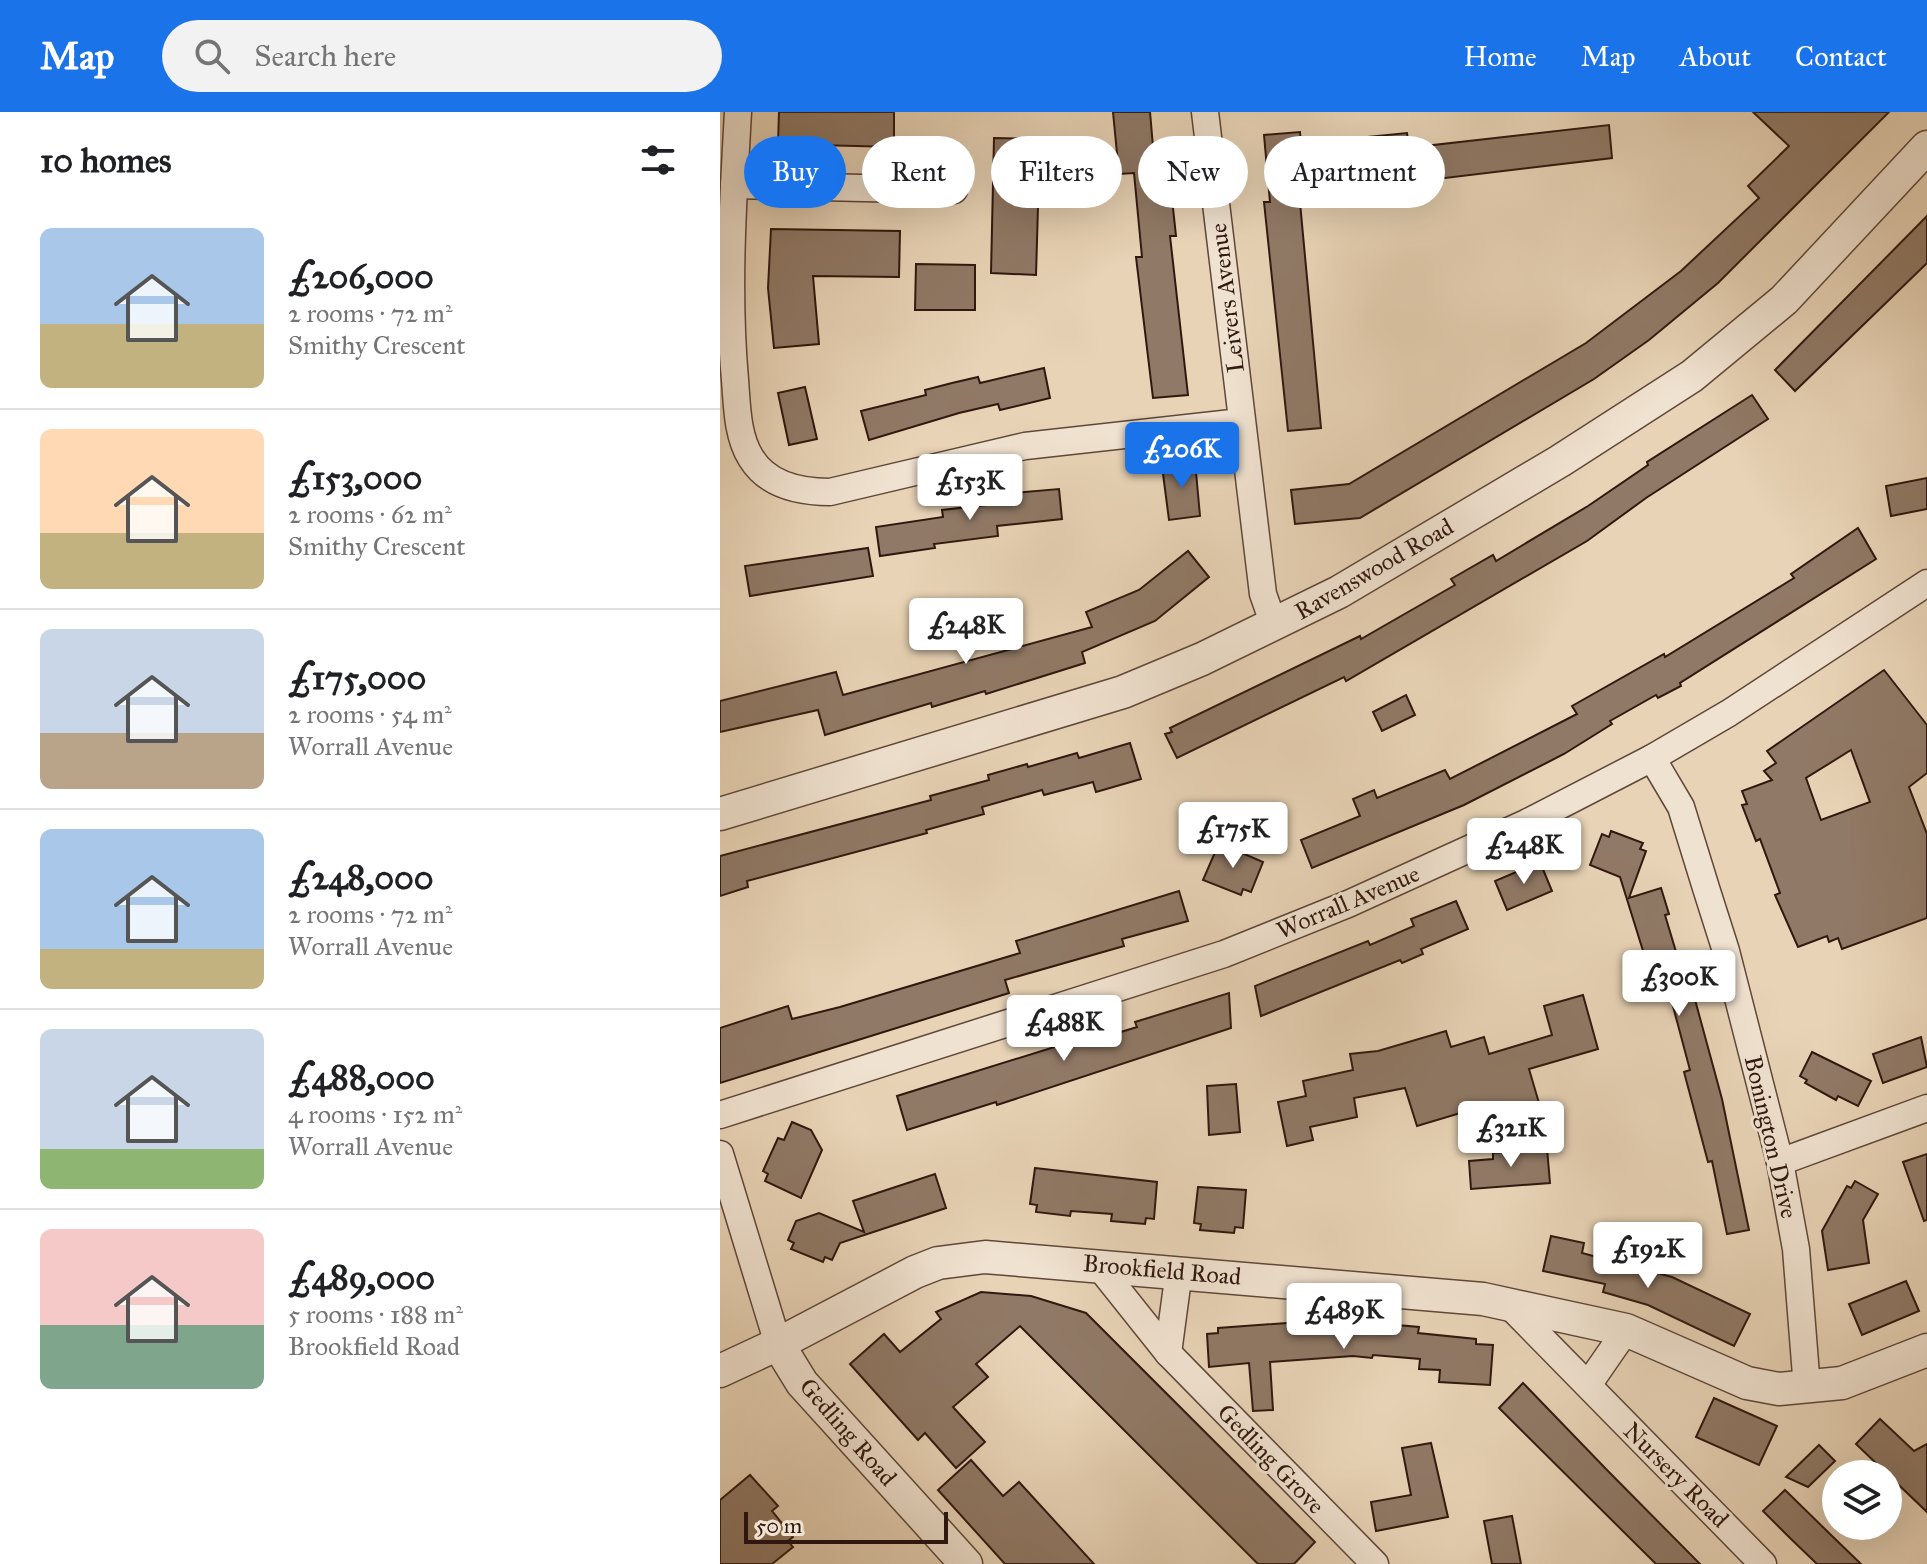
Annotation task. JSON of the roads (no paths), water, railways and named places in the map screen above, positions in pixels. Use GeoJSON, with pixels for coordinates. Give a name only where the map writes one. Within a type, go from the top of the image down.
{"type":"FeatureCollection","features":[{"type":"Feature","properties":{"kind":"street"},"geometry":{"type":"LineString","coordinates":[[738,112],[730,287],[740,426],[751,459],[780,485],[811,492],[830,492],[1025,446],[1241,422]]}},
{"type":"Feature","properties":{"kind":"street","name":"Leivers Avenue"},"geometry":{"type":"LineString","coordinates":[[1205,112],[1263,594],[1274,625]]}},
{"type":"Feature","properties":{"kind":"street","name":"Ravenswood Road"},"geometry":{"type":"LineString","coordinates":[[720,814],[1123,692],[1274,625],[1365,577],[1560,461],[1692,376],[1784,300],[1927,147]]}},
{"type":"Feature","properties":{"kind":"street"},"geometry":{"type":"LineString","coordinates":[[734,185],[862,188]]}},
{"type":"Feature","properties":{"kind":"street","name":"Worrall Avenue"},"geometry":{"type":"LineString","coordinates":[[720,1115],[1224,954],[1348,904],[1488,841],[1652,758],[1729,713],[1927,583]]}},
{"type":"Feature","properties":{"kind":"street","name":"Bonington Drive"},"geometry":{"type":"LineString","coordinates":[[1652,758],[1681,807],[1714,913],[1780,1162],[1796,1249],[1807,1388]]}},
{"type":"Feature","properties":{"kind":"street"},"geometry":{"type":"LineString","coordinates":[[1780,1162],[1927,1108]]}},
{"type":"Feature","properties":{"kind":"street"},"geometry":{"type":"LineString","coordinates":[[720,1154],[778,1344],[720,1371]]}},
{"type":"Feature","properties":{"kind":"street","name":"Brookfield Road"},"geometry":{"type":"LineString","coordinates":[[778,1344],[938,1263],[985,1257],[1179,1271],[1507,1303],[1626,1330],[1747,1383],[1779,1389],[1842,1383],[1927,1350]]}},
{"type":"Feature","properties":{"kind":"street","name":"Gedling Grove"},"geometry":{"type":"LineString","coordinates":[[1097,1264],[1168,1353],[1375,1564]]}},
{"type":"Feature","properties":{"kind":"street"},"geometry":{"type":"LineString","coordinates":[[1168,1353],[1179,1271]]}},
{"type":"Feature","properties":{"kind":"street","name":"Nursery Road"},"geometry":{"type":"LineString","coordinates":[[1507,1303],[1763,1564]]}},
{"type":"Feature","properties":{"kind":"street"},"geometry":{"type":"LineString","coordinates":[[1588,1385],[1626,1330]]}},
{"type":"Feature","properties":{"kind":"street","name":"Gedling Road"},"geometry":{"type":"LineString","coordinates":[[778,1344],[802,1383],[966,1564]]}}]}
